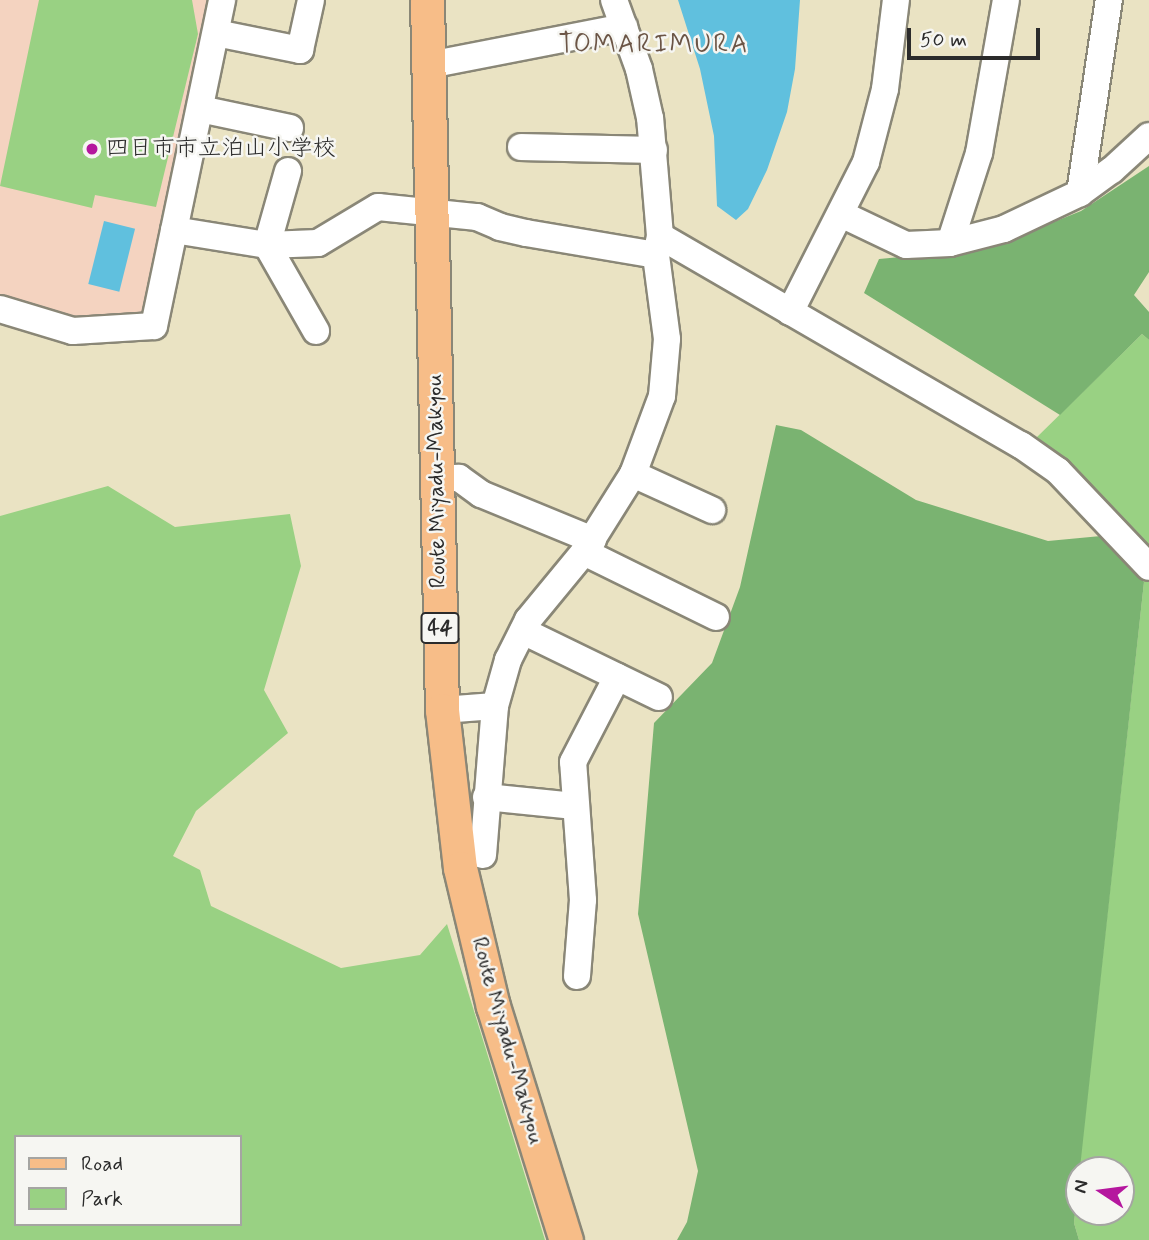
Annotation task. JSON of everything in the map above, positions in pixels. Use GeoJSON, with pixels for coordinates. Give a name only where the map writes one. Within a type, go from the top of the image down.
{"type":"FeatureCollection","features":[{"type":"Feature","properties":{"kind":"main road","name":"Route Miyadu-Makyou"},"geometry":{"type":"LineString","coordinates":[[427,0],[442,710],[460,868],[487,981],[566,1240]]}},
{"type":"Feature","properties":{"kind":"street"},"geometry":{"type":"LineString","coordinates":[[0,309],[72,331],[153,326],[222,0]]}},
{"type":"Feature","properties":{"kind":"street"},"geometry":{"type":"LineString","coordinates":[[216,33],[300,50],[311,0]]}},
{"type":"Feature","properties":{"kind":"street"},"geometry":{"type":"LineString","coordinates":[[483,855],[495,706],[508,660],[547,593],[588,546],[634,474],[657,415],[666,362],[667,339],[650,118],[639,69],[614,0]]}},
{"type":"Feature","properties":{"kind":"street"},"geometry":{"type":"LineString","coordinates":[[790,312],[866,162],[885,89],[896,0]]}},
{"type":"Feature","properties":{"kind":"street"},"geometry":{"type":"LineString","coordinates":[[950,243],[979,152],[1006,0]]}},
{"type":"Feature","properties":{"kind":"street"},"geometry":{"type":"LineString","coordinates":[[1080,193],[1109,0]]}},
{"type":"Feature","properties":{"kind":"street"},"geometry":{"type":"LineString","coordinates":[[429,65],[624,27]]}},
{"type":"Feature","properties":{"kind":"street"},"geometry":{"type":"LineString","coordinates":[[200,109],[290,128]]}},
{"type":"Feature","properties":{"kind":"street"},"geometry":{"type":"LineString","coordinates":[[841,214],[906,245],[950,243],[1004,229],[1080,193],[1112,170],[1149,136]]}},
{"type":"Feature","properties":{"kind":"street"},"geometry":{"type":"LineString","coordinates":[[521,147],[654,150]]}},
{"type":"Feature","properties":{"kind":"street"},"geometry":{"type":"LineString","coordinates":[[288,171],[267,245],[316,331]]}},
{"type":"Feature","properties":{"kind":"street"},"geometry":{"type":"LineString","coordinates":[[174,230],[267,245],[318,243],[378,207],[477,217],[500,227],[526,233],[658,246],[790,312],[1021,445],[1058,471],[1149,567]]}},
{"type":"Feature","properties":{"kind":"street"},"geometry":{"type":"LineString","coordinates":[[634,474],[712,510]]}},
{"type":"Feature","properties":{"kind":"street"},"geometry":{"type":"LineString","coordinates":[[437,479],[458,478],[481,494],[588,546],[716,617]]}},
{"type":"Feature","properties":{"kind":"street"},"geometry":{"type":"LineString","coordinates":[[523,631],[659,697]]}},
{"type":"Feature","properties":{"kind":"street"},"geometry":{"type":"LineString","coordinates":[[577,976],[583,901],[573,762],[617,677]]}},
{"type":"Feature","properties":{"kind":"street"},"geometry":{"type":"LineString","coordinates":[[442,710],[495,706]]}},
{"type":"Feature","properties":{"kind":"street"},"geometry":{"type":"LineString","coordinates":[[486,797],[575,806]]}},
{"type":"Feature","properties":{"kind":"shaded area","name":"四日市市立泊山小学校"},"geometry":{"type":"Polygon","coordinates":[[[0,0],[217,0],[148,318],[77,320],[0,298],[0,0]]]}},
{"type":"Feature","properties":{"kind":"green space"},"geometry":{"type":"Polygon","coordinates":[[[39,0],[192,0],[198,34],[156,207],[95,195],[92,208],[0,186],[39,0]]]}},
{"type":"Feature","properties":{"kind":"green space"},"geometry":{"type":"Polygon","coordinates":[[[1149,166],[1149,272],[1134,295],[1149,312],[1149,340],[1142,334],[1060,415],[864,293],[879,259],[987,249],[1081,211],[1149,166]]]}},
{"type":"Feature","properties":{"kind":"green space"},"geometry":{"type":"Polygon","coordinates":[[[1142,334],[1149,340],[1149,1240],[1079,1240],[1075,1226],[1135,1226],[1135,1156],[1081,1156],[1144,582],[1031,464],[1036,438],[1142,334]]]}},
{"type":"Feature","properties":{"kind":"green space"},"geometry":{"type":"Polygon","coordinates":[[[776,425],[801,430],[916,500],[1048,541],[1101,536],[1144,582],[1081,1156],[1065,1156],[1065,1226],[1075,1226],[1079,1240],[677,1240],[687,1222],[698,1171],[638,914],[654,723],[712,663],[740,587],[776,425]]]}},
{"type":"Feature","properties":{"kind":"green space"},"geometry":{"type":"Polygon","coordinates":[[[108,486],[175,527],[290,514],[301,566],[264,690],[288,733],[196,811],[173,856],[200,870],[211,906],[341,968],[420,955],[447,924],[545,1240],[0,1240],[0,516],[108,486]]]}},
{"type":"Feature","properties":{"kind":"water"},"geometry":{"type":"Polygon","coordinates":[[[678,0],[800,0],[795,69],[787,112],[767,170],[748,209],[736,220],[717,206],[714,136],[700,69],[678,0]]]}},
{"type":"Feature","properties":{"kind":"water"},"geometry":{"type":"Polygon","coordinates":[[[104,221],[135,229],[119,292],[88,284],[104,221]]]}},
{"type":"Feature","properties":{"kind":"place","name":"四日市市立泊山小学校"},"geometry":{"type":"Point","coordinates":[92,149]}},
{"type":"Feature","properties":{"kind":"district","name":"TOMARIMURA"},"geometry":{"type":"Point","coordinates":[654,46]}}]}
